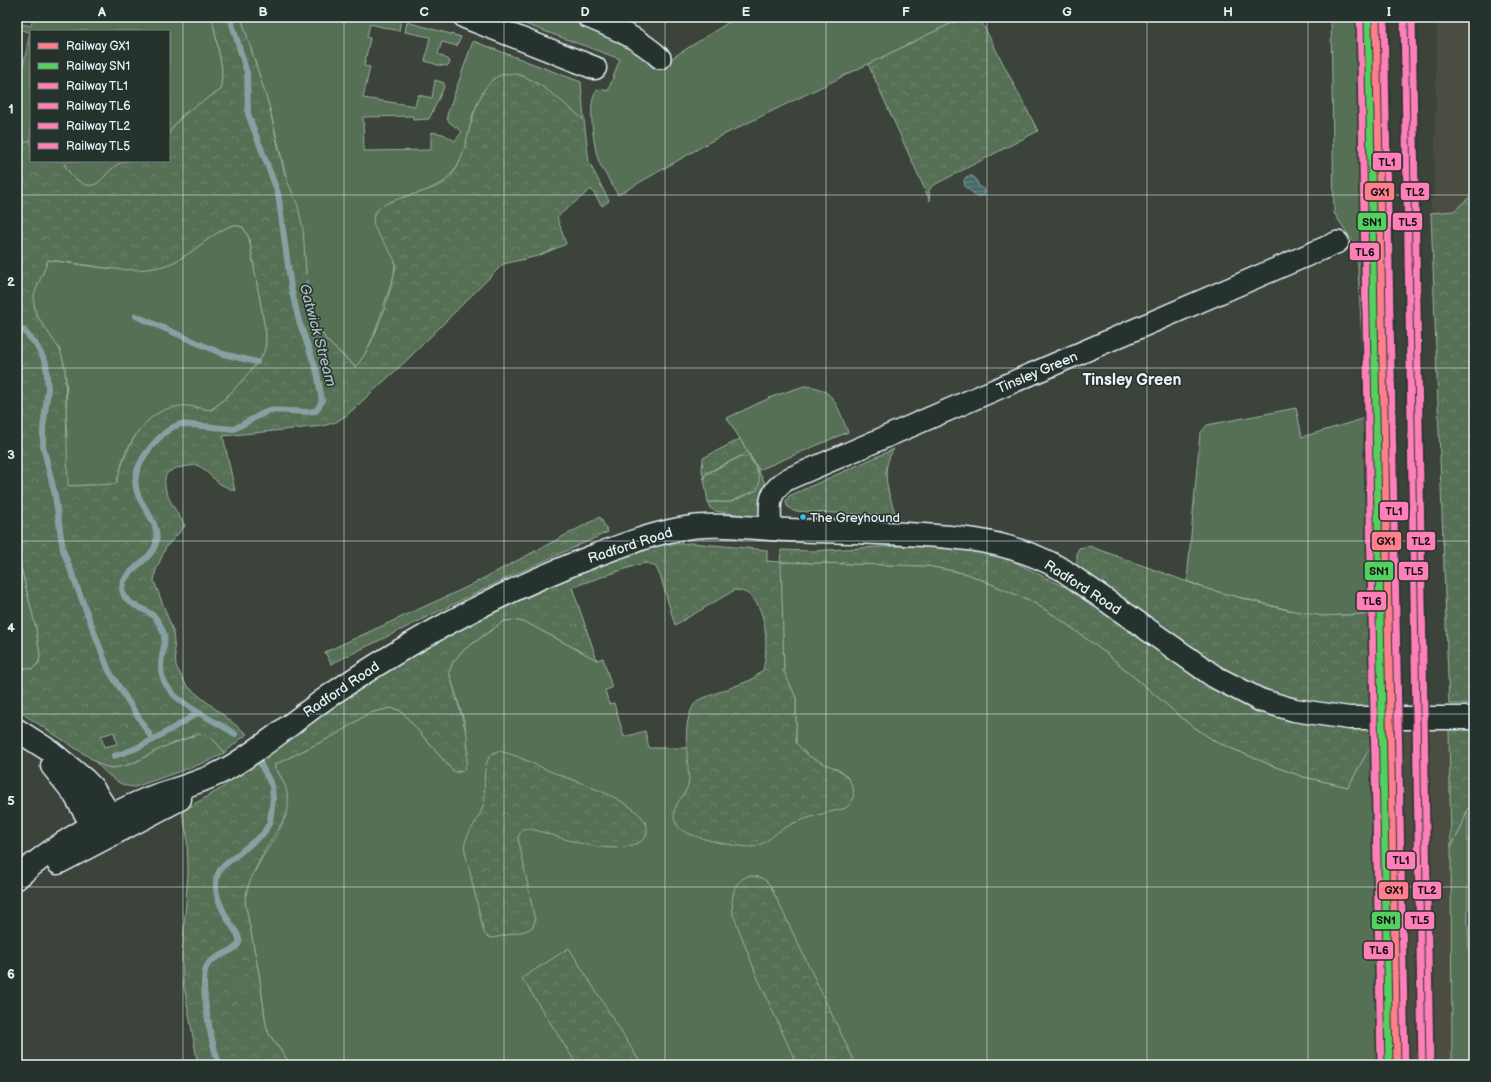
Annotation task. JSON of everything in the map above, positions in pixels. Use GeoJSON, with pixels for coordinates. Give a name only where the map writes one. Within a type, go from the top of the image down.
{"type":"FeatureCollection","features":[{"type":"Feature","properties":{"kind":"street"},"geometry":{"type":"LineString","coordinates":[[464,17],[494,22],[595,68]]}},
{"type":"Feature","properties":{"kind":"street"},"geometry":{"type":"LineString","coordinates":[[588,17],[634,38],[660,58]]}},
{"type":"Feature","properties":{"kind":"street","name":"Tinsley Green"},"geometry":{"type":"LineString","coordinates":[[771,529],[771,497],[775,489],[788,479],[1338,242]]}},
{"type":"Feature","properties":{"kind":"street","name":"Radford Road"},"geometry":{"type":"LineString","coordinates":[[17,878],[34,863],[53,850],[106,829],[145,800],[216,775],[237,763],[310,709],[379,663],[437,629],[541,576],[638,539],[680,528],[723,524],[771,529],[951,537],[974,539],[1002,545],[1043,559],[1063,570],[1199,667],[1226,684],[1249,695],[1282,707],[1336,717],[1371,719],[1474,718]]}},
{"type":"Feature","properties":{"kind":"street"},"geometry":{"type":"LineString","coordinates":[[17,885],[106,829],[92,787],[50,751],[20,732]]}},
{"type":"Feature","properties":{"kind":"shaded area"},"geometry":{"type":"Polygon","coordinates":[[[1437,17],[1474,17],[1474,1065],[1465,1065],[1451,856],[1452,1065],[1386,1065],[1380,729],[1449,728],[1431,199],[1434,199],[1437,17]]]}},
{"type":"Feature","properties":{"kind":"green space"},"geometry":{"type":"Polygon","coordinates":[[[33,17],[212,17],[222,68],[221,90],[182,115],[170,133],[170,30],[30,30],[30,32],[17,29],[17,23],[31,26],[33,17]]]}},
{"type":"Feature","properties":{"kind":"green space"},"geometry":{"type":"Polygon","coordinates":[[[212,17],[241,17],[269,106],[284,173],[298,206],[303,229],[307,286],[316,323],[326,340],[355,367],[362,359],[375,334],[386,304],[396,266],[391,253],[375,228],[373,221],[374,215],[378,209],[386,204],[436,186],[444,182],[451,175],[460,161],[479,101],[486,87],[496,77],[509,73],[525,77],[548,91],[584,120],[589,162],[609,201],[602,206],[591,189],[557,217],[566,244],[538,256],[503,264],[406,361],[347,415],[336,422],[323,426],[223,436],[235,491],[220,484],[201,467],[196,465],[176,468],[167,473],[165,486],[167,493],[185,526],[166,547],[156,570],[154,581],[173,631],[176,666],[185,683],[193,691],[247,734],[224,753],[217,743],[211,738],[203,734],[199,734],[168,745],[125,766],[109,767],[101,765],[17,710],[17,667],[32,669],[39,663],[40,655],[36,628],[17,551],[17,146],[30,140],[30,162],[64,162],[70,173],[76,179],[84,184],[91,185],[97,183],[118,164],[123,162],[170,162],[170,132],[175,124],[189,110],[221,90],[222,68],[212,17]],[[233,225],[226,228],[183,257],[161,267],[129,270],[48,260],[34,295],[34,305],[36,314],[60,350],[65,367],[68,486],[116,484],[124,459],[136,434],[154,415],[166,409],[180,406],[211,410],[238,385],[262,356],[265,348],[266,334],[249,238],[243,227],[233,225]],[[114,732],[101,736],[104,747],[117,744],[114,732]]]}},
{"type":"Feature","properties":{"kind":"green space"},"geometry":{"type":"Polygon","coordinates":[[[241,17],[385,17],[401,20],[399,31],[370,24],[367,37],[370,38],[364,66],[370,67],[363,98],[415,106],[418,95],[432,98],[435,80],[444,83],[444,87],[429,119],[413,120],[413,116],[363,117],[364,151],[431,150],[431,132],[443,134],[455,141],[462,132],[448,121],[447,115],[473,41],[581,82],[584,120],[542,87],[525,77],[483,92],[473,114],[464,150],[457,167],[444,182],[419,194],[392,252],[395,260],[394,275],[374,335],[364,356],[356,367],[326,340],[316,323],[307,286],[304,248],[269,106],[241,17]]]}},
{"type":"Feature","properties":{"kind":"green space"},"geometry":{"type":"Polygon","coordinates":[[[518,17],[571,17],[607,31],[661,65],[737,17],[964,17],[715,139],[618,195],[603,170],[597,156],[593,137],[592,105],[593,97],[596,91],[601,89],[608,91],[620,59],[525,24],[520,21],[518,17]]]}},
{"type":"Feature","properties":{"kind":"green space"},"geometry":{"type":"Polygon","coordinates":[[[964,17],[979,17],[1038,131],[932,186],[929,190],[930,201],[868,64],[964,17]]]}},
{"type":"Feature","properties":{"kind":"green space"},"geometry":{"type":"Polygon","coordinates":[[[1331,17],[1367,17],[1376,527],[1376,642],[1368,614],[1323,616],[1305,614],[1207,589],[1187,581],[1200,434],[1207,425],[1296,408],[1302,437],[1366,418],[1357,248],[1334,213],[1331,17]]]}},
{"type":"Feature","properties":{"kind":"green space"},"geometry":{"type":"Polygon","coordinates":[[[407,22],[461,37],[457,46],[442,42],[438,54],[449,60],[450,63],[447,66],[425,61],[430,37],[405,32],[407,22]]]}},
{"type":"Feature","properties":{"kind":"green space"},"geometry":{"type":"Polygon","coordinates":[[[30,32],[30,140],[17,146],[17,73],[22,73],[30,32]]]}},
{"type":"Feature","properties":{"kind":"green space"},"geometry":{"type":"Polygon","coordinates":[[[64,162],[125,162],[115,167],[100,181],[92,186],[82,184],[72,175],[64,162]]]}},
{"type":"Feature","properties":{"kind":"green space"},"geometry":{"type":"Polygon","coordinates":[[[1474,193],[1474,704],[1449,704],[1431,213],[1454,211],[1474,193]]]}},
{"type":"Feature","properties":{"kind":"green space"},"geometry":{"type":"Polygon","coordinates":[[[233,225],[243,227],[249,238],[266,334],[265,348],[262,356],[238,385],[210,410],[189,406],[138,431],[125,453],[116,484],[68,486],[17,411],[66,427],[66,374],[62,357],[59,349],[39,319],[33,302],[34,294],[48,260],[113,269],[146,269],[162,266],[183,257],[218,232],[233,225]]]}},
{"type":"Feature","properties":{"kind":"green space"},"geometry":{"type":"Polygon","coordinates":[[[804,386],[814,387],[829,394],[834,400],[848,432],[759,470],[727,418],[774,396],[804,386]]]}},
{"type":"Feature","properties":{"kind":"green space"},"geometry":{"type":"Polygon","coordinates":[[[740,439],[765,483],[761,513],[755,517],[715,511],[710,508],[708,502],[730,502],[757,490],[759,481],[754,464],[741,456],[706,473],[704,479],[702,471],[703,458],[740,439]]]}},
{"type":"Feature","properties":{"kind":"green space"},"geometry":{"type":"Polygon","coordinates":[[[894,449],[889,457],[886,474],[888,491],[896,516],[793,511],[787,506],[786,501],[789,496],[894,449]]]}},
{"type":"Feature","properties":{"kind":"green space"},"geometry":{"type":"Polygon","coordinates":[[[741,456],[748,457],[758,472],[759,486],[757,490],[730,502],[708,502],[704,479],[705,475],[741,456]]]}},
{"type":"Feature","properties":{"kind":"green space"},"geometry":{"type":"Polygon","coordinates":[[[600,517],[608,532],[511,576],[331,664],[325,652],[465,588],[600,517]]]}},
{"type":"Feature","properties":{"kind":"green space"},"geometry":{"type":"Polygon","coordinates":[[[691,543],[767,550],[767,561],[780,562],[781,550],[811,551],[895,546],[944,546],[1001,555],[1064,587],[1077,560],[1077,552],[1079,548],[1089,546],[1207,589],[1283,609],[1323,616],[1368,614],[1376,642],[1374,694],[1380,729],[1348,787],[1304,777],[1216,742],[1188,723],[1107,654],[1057,617],[1031,601],[968,574],[928,566],[781,562],[784,672],[796,698],[796,743],[815,760],[841,771],[850,781],[854,792],[853,797],[846,808],[802,820],[784,828],[757,846],[751,847],[720,843],[683,831],[677,825],[674,818],[676,805],[686,791],[689,781],[686,738],[687,727],[692,707],[698,700],[751,680],[763,670],[766,648],[764,621],[760,609],[754,600],[746,593],[735,590],[675,625],[661,578],[656,567],[647,563],[640,564],[572,587],[597,660],[527,623],[514,620],[504,621],[461,652],[452,664],[449,672],[467,735],[467,762],[463,771],[455,772],[452,770],[404,714],[399,710],[391,708],[369,713],[335,735],[274,765],[286,788],[288,800],[287,814],[255,869],[250,881],[245,902],[259,974],[266,1025],[269,1034],[291,1065],[198,1065],[183,981],[182,958],[188,872],[187,836],[182,811],[222,788],[273,746],[356,684],[469,624],[586,570],[661,545],[691,543]]]}},
{"type":"Feature","properties":{"kind":"green space"},"geometry":{"type":"Polygon","coordinates":[[[17,551],[36,628],[40,655],[39,662],[32,669],[17,667],[17,551]]]}},
{"type":"Feature","properties":{"kind":"green space"},"geometry":{"type":"Polygon","coordinates":[[[780,562],[928,566],[968,574],[1031,601],[1057,617],[1107,654],[1188,723],[1216,742],[1304,777],[1348,787],[1380,729],[1386,1065],[291,1065],[269,1034],[266,1025],[259,974],[245,902],[250,880],[278,833],[284,821],[287,809],[287,796],[283,782],[274,765],[335,735],[369,713],[391,708],[399,710],[404,714],[452,770],[459,773],[468,753],[468,746],[465,724],[449,672],[452,664],[461,652],[504,621],[514,620],[527,623],[597,660],[603,658],[612,688],[605,690],[609,704],[614,703],[624,737],[645,731],[649,748],[787,748],[796,743],[796,698],[784,672],[780,562]]]}},
{"type":"Feature","properties":{"kind":"green space"},"geometry":{"type":"Polygon","coordinates":[[[1449,728],[1474,728],[1474,807],[1468,808],[1460,830],[1451,847],[1449,728]]]}},
{"type":"Feature","properties":{"kind":"green space"},"geometry":{"type":"Polygon","coordinates":[[[199,734],[203,734],[211,738],[217,743],[224,753],[209,761],[135,787],[117,781],[92,759],[111,768],[123,766],[134,763],[163,747],[199,734]]]}},
{"type":"Feature","properties":{"kind":"green space"},"geometry":{"type":"Polygon","coordinates":[[[498,751],[519,757],[552,772],[592,787],[624,803],[637,812],[645,822],[647,832],[642,841],[632,845],[613,848],[592,846],[570,841],[533,829],[522,829],[518,837],[535,921],[533,927],[525,931],[493,938],[488,937],[484,933],[464,847],[468,835],[480,814],[484,802],[485,773],[488,759],[492,754],[498,751]]]}},
{"type":"Feature","properties":{"kind":"green space"},"geometry":{"type":"Polygon","coordinates":[[[1468,808],[1468,925],[1474,1065],[1452,1065],[1451,847],[1460,830],[1468,808]]]}},
{"type":"Feature","properties":{"kind":"green space"},"geometry":{"type":"Polygon","coordinates":[[[748,876],[762,878],[772,889],[856,1065],[797,1065],[756,974],[733,914],[732,903],[734,892],[739,882],[748,876]]]}},
{"type":"Feature","properties":{"kind":"green space"},"geometry":{"type":"Polygon","coordinates":[[[569,948],[642,1065],[577,1065],[522,978],[569,948]]]}},
{"type":"Feature","properties":{"kind":"water"},"geometry":{"type":"Polygon","coordinates":[[[970,175],[975,178],[979,186],[985,190],[984,196],[977,196],[965,187],[964,180],[970,175]]]}},
{"type":"Feature","properties":{"kind":"waterway","name":"Gatwick Stream"},"geometry":{"type":"LineString","coordinates":[[230,17],[247,73],[248,114],[278,193],[291,288],[299,321],[317,372],[322,401],[316,411],[269,410],[234,429],[180,424],[171,428],[160,437],[150,448],[139,465],[135,479],[137,491],[141,501],[153,521],[156,531],[156,543],[148,556],[129,573],[122,586],[123,593],[126,598],[134,605],[151,614],[159,623],[164,635],[161,667],[163,679],[169,690],[190,707],[235,734]]}},
{"type":"Feature","properties":{"kind":"waterway"},"geometry":{"type":"LineString","coordinates":[[136,316],[223,354],[257,362]]}},
{"type":"Feature","properties":{"kind":"waterway"},"geometry":{"type":"LineString","coordinates":[[17,328],[24,331],[35,343],[46,363],[48,389],[43,428],[43,446],[55,495],[63,550],[109,671],[153,740],[198,713]]}},
{"type":"Feature","properties":{"kind":"waterway"},"geometry":{"type":"LineString","coordinates":[[114,756],[132,750],[153,740]]}},
{"type":"Feature","properties":{"kind":"waterway","name":"Gatwick Stream"},"geometry":{"type":"LineString","coordinates":[[220,1065],[213,1044],[207,1014],[204,984],[205,972],[211,961],[231,951],[238,945],[239,937],[220,905],[216,889],[216,881],[222,867],[263,834],[270,822],[273,799],[272,786],[260,763]]}},
{"type":"Feature","properties":{"kind":"rail line","name":"TL6"},"geometry":{"type":"LineString","coordinates":[[1360,17],[1381,1065]]}},
{"type":"Feature","properties":{"kind":"rail line","name":"SN1"},"geometry":{"type":"LineString","coordinates":[[1368,17],[1389,1065]]}},
{"type":"Feature","properties":{"kind":"rail line","name":"GX1"},"geometry":{"type":"LineString","coordinates":[[1376,17],[1397,1065]]}},
{"type":"Feature","properties":{"kind":"rail line","name":"TL1"},"geometry":{"type":"LineString","coordinates":[[1384,17],[1405,1065]]}},
{"type":"Feature","properties":{"kind":"rail line","name":"TL5"},"geometry":{"type":"LineString","coordinates":[[1404,17],[1422,1065]]}},
{"type":"Feature","properties":{"kind":"rail line","name":"TL2"},"geometry":{"type":"LineString","coordinates":[[1412,17],[1430,1065]]}},
{"type":"Feature","properties":{"kind":"place","name":"The Greyhound"},"geometry":{"type":"Point","coordinates":[803,517]}},
{"type":"Feature","properties":{"kind":"district","name":"Tinsley Green"},"geometry":{"type":"Point","coordinates":[1132,379]}}]}
